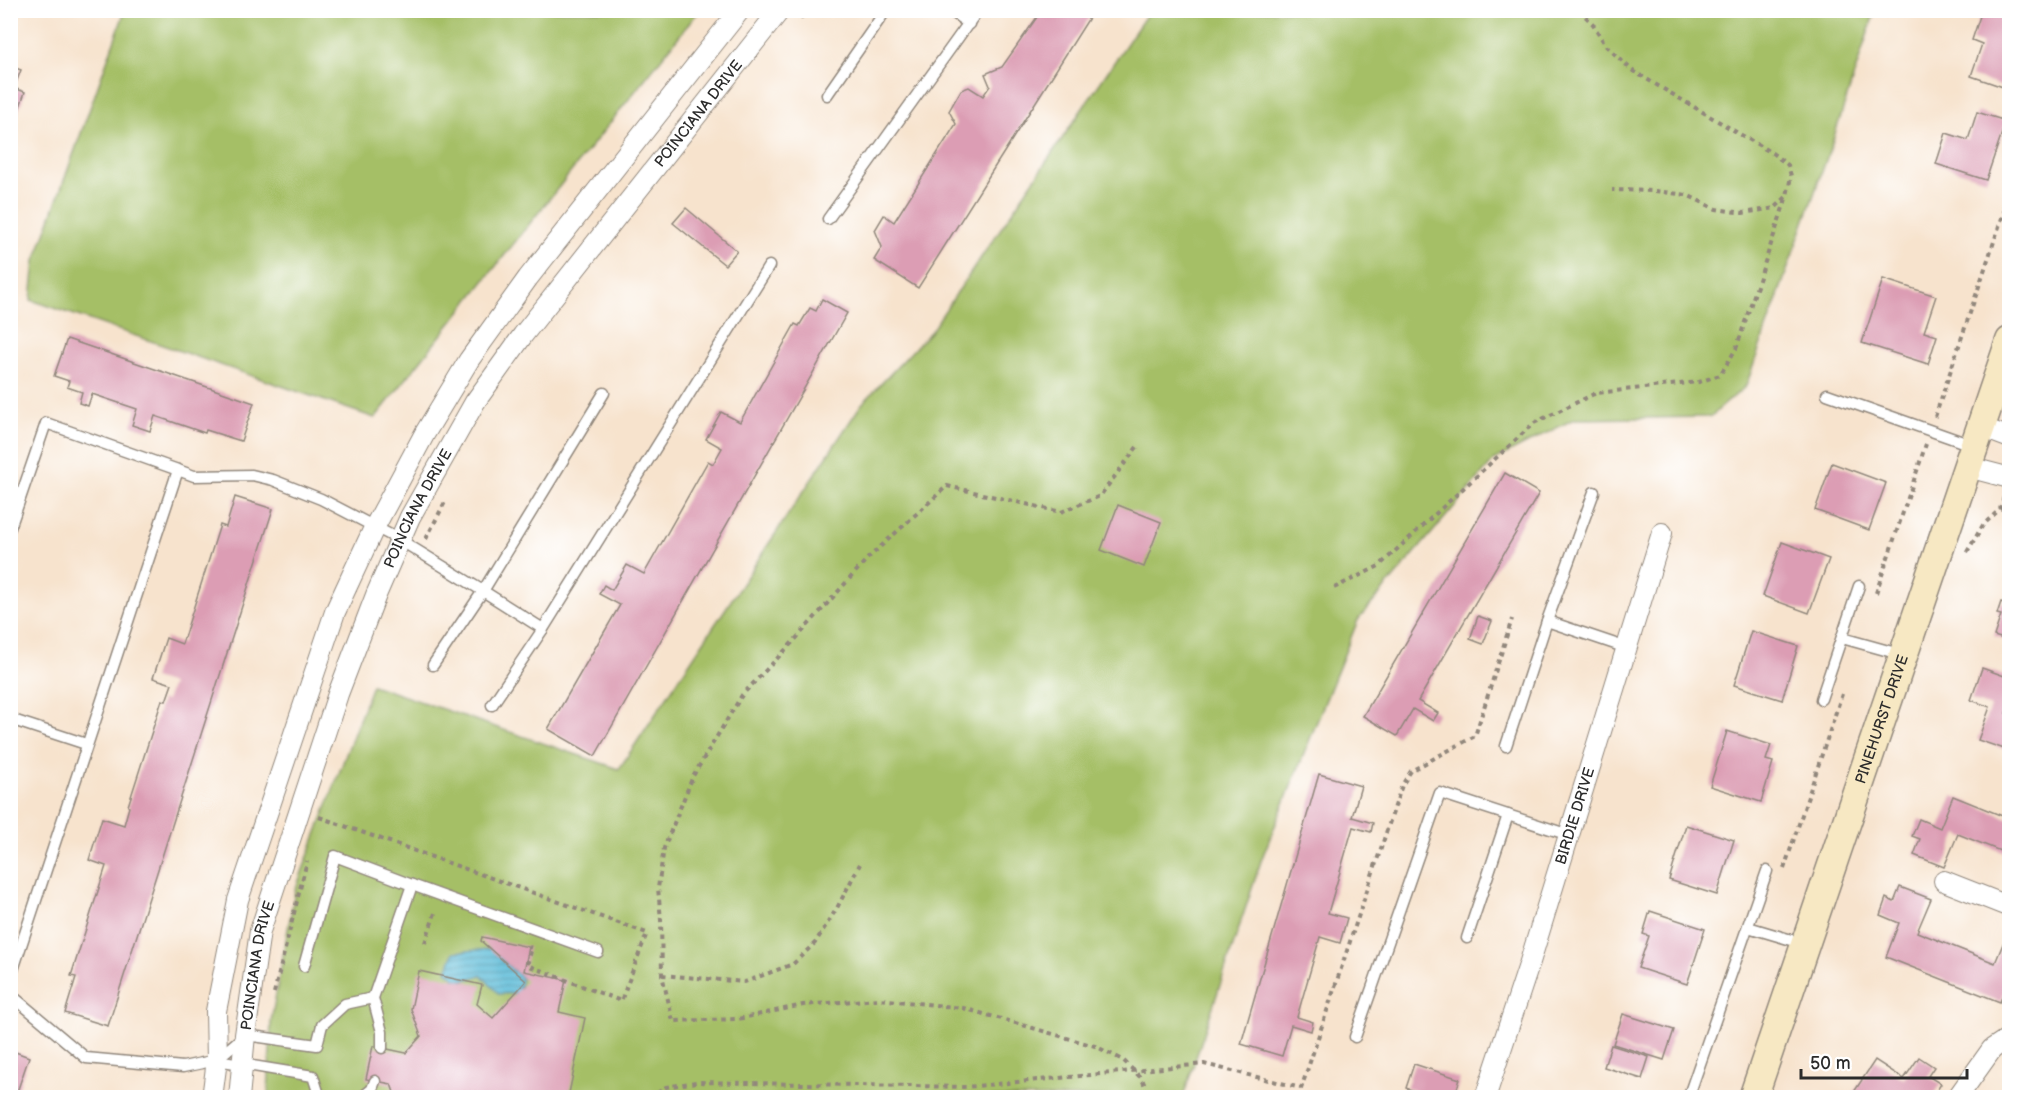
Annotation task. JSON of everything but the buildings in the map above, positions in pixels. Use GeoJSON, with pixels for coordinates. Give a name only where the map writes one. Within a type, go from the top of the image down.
{"type":"FeatureCollection","features":[{"type":"Feature","properties":{"kind":"street","name":"POINCIANA DRIVE"},"geometry":{"type":"LineString","coordinates":[[212,1098],[217,1060],[216,1011],[238,900],[335,612],[374,528],[425,433],[469,360],[528,278],[740,10]]}},
{"type":"Feature","properties":{"kind":"street","name":"POINCIANA DRIVE"},"geometry":{"type":"LineString","coordinates":[[239,1098],[241,1065],[260,931],[338,694],[376,595],[410,517],[475,402],[523,335],[780,10]]}},
{"type":"Feature","properties":{"kind":"street","name":"PINEHURST DRIVE"},"geometry":{"type":"LineString","coordinates":[[1753,1098],[2010,341]]}},
{"type":"Feature","properties":{"kind":"street"},"geometry":{"type":"LineString","coordinates":[[1974,447],[2010,438]]}},
{"type":"Feature","properties":{"kind":"street"},"geometry":{"type":"LineString","coordinates":[[1974,447],[2010,478]]}},
{"type":"Feature","properties":{"kind":"street","name":"BIRDIE DRIVE"},"geometry":{"type":"LineString","coordinates":[[1485,1098],[1529,965],[1662,533]]}},
{"type":"Feature","properties":{"kind":"street"},"geometry":{"type":"LineString","coordinates":[[1944,881],[2010,907]]}},
{"type":"Feature","properties":{"kind":"street"},"geometry":{"type":"LineString","coordinates":[[1957,1098],[1992,1049],[2010,1037]]}},
{"type":"Feature","properties":{"kind":"lane"},"geometry":{"type":"LineString","coordinates":[[827,95],[886,10]]}},
{"type":"Feature","properties":{"kind":"lane"},"geometry":{"type":"LineString","coordinates":[[950,10],[969,24]]}},
{"type":"Feature","properties":{"kind":"lane"},"geometry":{"type":"LineString","coordinates":[[828,219],[978,10]]}},
{"type":"Feature","properties":{"kind":"lane"},"geometry":{"type":"LineString","coordinates":[[492,705],[543,628],[769,266]]}},
{"type":"Feature","properties":{"kind":"lane"},"geometry":{"type":"LineString","coordinates":[[433,665],[483,591],[604,393]]}},
{"type":"Feature","properties":{"kind":"lane"},"geometry":{"type":"LineString","coordinates":[[1827,394],[1974,447]]}},
{"type":"Feature","properties":{"kind":"lane"},"geometry":{"type":"LineString","coordinates":[[10,528],[46,423],[194,476],[252,475],[273,480],[321,499],[419,551],[543,628]]}},
{"type":"Feature","properties":{"kind":"lane"},"geometry":{"type":"LineString","coordinates":[[10,979],[178,470]]}},
{"type":"Feature","properties":{"kind":"lane"},"geometry":{"type":"LineString","coordinates":[[1506,746],[1547,621],[1594,492]]}},
{"type":"Feature","properties":{"kind":"lane"},"geometry":{"type":"LineString","coordinates":[[1821,699],[1859,586]]}},
{"type":"Feature","properties":{"kind":"lane"},"geometry":{"type":"LineString","coordinates":[[1547,621],[1627,648]]}},
{"type":"Feature","properties":{"kind":"lane"},"geometry":{"type":"LineString","coordinates":[[1842,638],[1904,655]]}},
{"type":"Feature","properties":{"kind":"lane"},"geometry":{"type":"LineString","coordinates":[[10,719],[86,744]]}},
{"type":"Feature","properties":{"kind":"lane"},"geometry":{"type":"LineString","coordinates":[[1355,1037],[1440,793],[1569,835]]}},
{"type":"Feature","properties":{"kind":"lane"},"geometry":{"type":"LineString","coordinates":[[1467,938],[1508,815]]}},
{"type":"Feature","properties":{"kind":"lane"},"geometry":{"type":"LineString","coordinates":[[304,966],[335,856],[598,952]]}},
{"type":"Feature","properties":{"kind":"lane"},"geometry":{"type":"LineString","coordinates":[[1688,1098],[1767,871]]}},
{"type":"Feature","properties":{"kind":"lane"},"geometry":{"type":"LineString","coordinates":[[382,1048],[382,1032],[373,998],[412,885]]}},
{"type":"Feature","properties":{"kind":"lane"},"geometry":{"type":"LineString","coordinates":[[1748,927],[1805,944]]}},
{"type":"Feature","properties":{"kind":"lane"},"geometry":{"type":"LineString","coordinates":[[10,994],[86,1058],[183,1067],[217,1060],[313,1076],[320,1098]]}},
{"type":"Feature","properties":{"kind":"lane"},"geometry":{"type":"LineString","coordinates":[[217,1060],[245,1035],[317,1045],[321,1025],[345,1004],[373,998]]}},
{"type":"Feature","properties":{"kind":"lane"},"geometry":{"type":"LineString","coordinates":[[361,1098],[372,1089],[375,1082]]}},
{"type":"Feature","properties":{"kind":"path"},"geometry":{"type":"LineString","coordinates":[[800,20],[807,10]]}},
{"type":"Feature","properties":{"kind":"path"},"geometry":{"type":"LineString","coordinates":[[1334,588],[1379,566],[1534,423],[1596,393],[1699,382],[1720,375],[1736,350],[1786,196],[1791,176],[1788,165],[1772,153],[1633,71],[1606,46],[1593,24],[1579,10]]}},
{"type":"Feature","properties":{"kind":"path"},"geometry":{"type":"LineString","coordinates":[[1612,190],[1655,191],[1687,195],[1716,209],[1743,213],[1775,208],[1786,196]]}},
{"type":"Feature","properties":{"kind":"path"},"geometry":{"type":"LineString","coordinates":[[1137,447],[1100,496],[1060,512],[947,486],[868,558],[742,695],[693,776],[664,848],[658,888],[662,975],[674,1021],[738,1018],[803,1005],[879,999],[963,1008],[1095,1046],[1123,1060],[1142,1079],[1150,1098]]}},
{"type":"Feature","properties":{"kind":"path"},"geometry":{"type":"LineString","coordinates":[[419,551],[448,496]]}},
{"type":"Feature","properties":{"kind":"path"},"geometry":{"type":"LineString","coordinates":[[1298,1098],[1402,785],[1411,771],[1475,736],[1512,619]]}},
{"type":"Feature","properties":{"kind":"path"},"geometry":{"type":"LineString","coordinates":[[317,823],[322,806]]}},
{"type":"Feature","properties":{"kind":"path"},"geometry":{"type":"LineString","coordinates":[[318,817],[647,933],[621,1001],[527,965],[532,948],[521,944]]}},
{"type":"Feature","properties":{"kind":"path"},"geometry":{"type":"LineString","coordinates":[[273,996],[309,851]]}},
{"type":"Feature","properties":{"kind":"path"},"geometry":{"type":"LineString","coordinates":[[662,975],[745,982],[793,964],[815,943],[860,864]]}},
{"type":"Feature","properties":{"kind":"path"},"geometry":{"type":"LineString","coordinates":[[425,943],[435,913],[446,917]]}},
{"type":"Feature","properties":{"kind":"path"},"geometry":{"type":"LineString","coordinates":[[650,1098],[666,1087],[696,1082],[966,1087],[1204,1064],[1301,1088]]}},
{"type":"Feature","properties":{"kind":"green space"},"geometry":{"type":"Polygon","coordinates":[[[125,10],[699,11],[375,418],[31,300],[35,261],[125,10]]]}},
{"type":"Feature","properties":{"kind":"green space"},"geometry":{"type":"Polygon","coordinates":[[[1149,11],[1875,11],[1830,149],[1746,386],[1710,417],[1574,419],[1494,460],[1358,620],[1262,858],[1183,1097],[268,1098],[271,1021],[295,891],[372,685],[619,769],[861,405],[931,331],[1149,11]]]}},
{"type":"Feature","properties":{"kind":"water"},"geometry":{"type":"Polygon","coordinates":[[[491,949],[522,978],[518,993],[499,994],[481,975],[459,982],[447,971],[454,952],[491,949]]]}}]}
